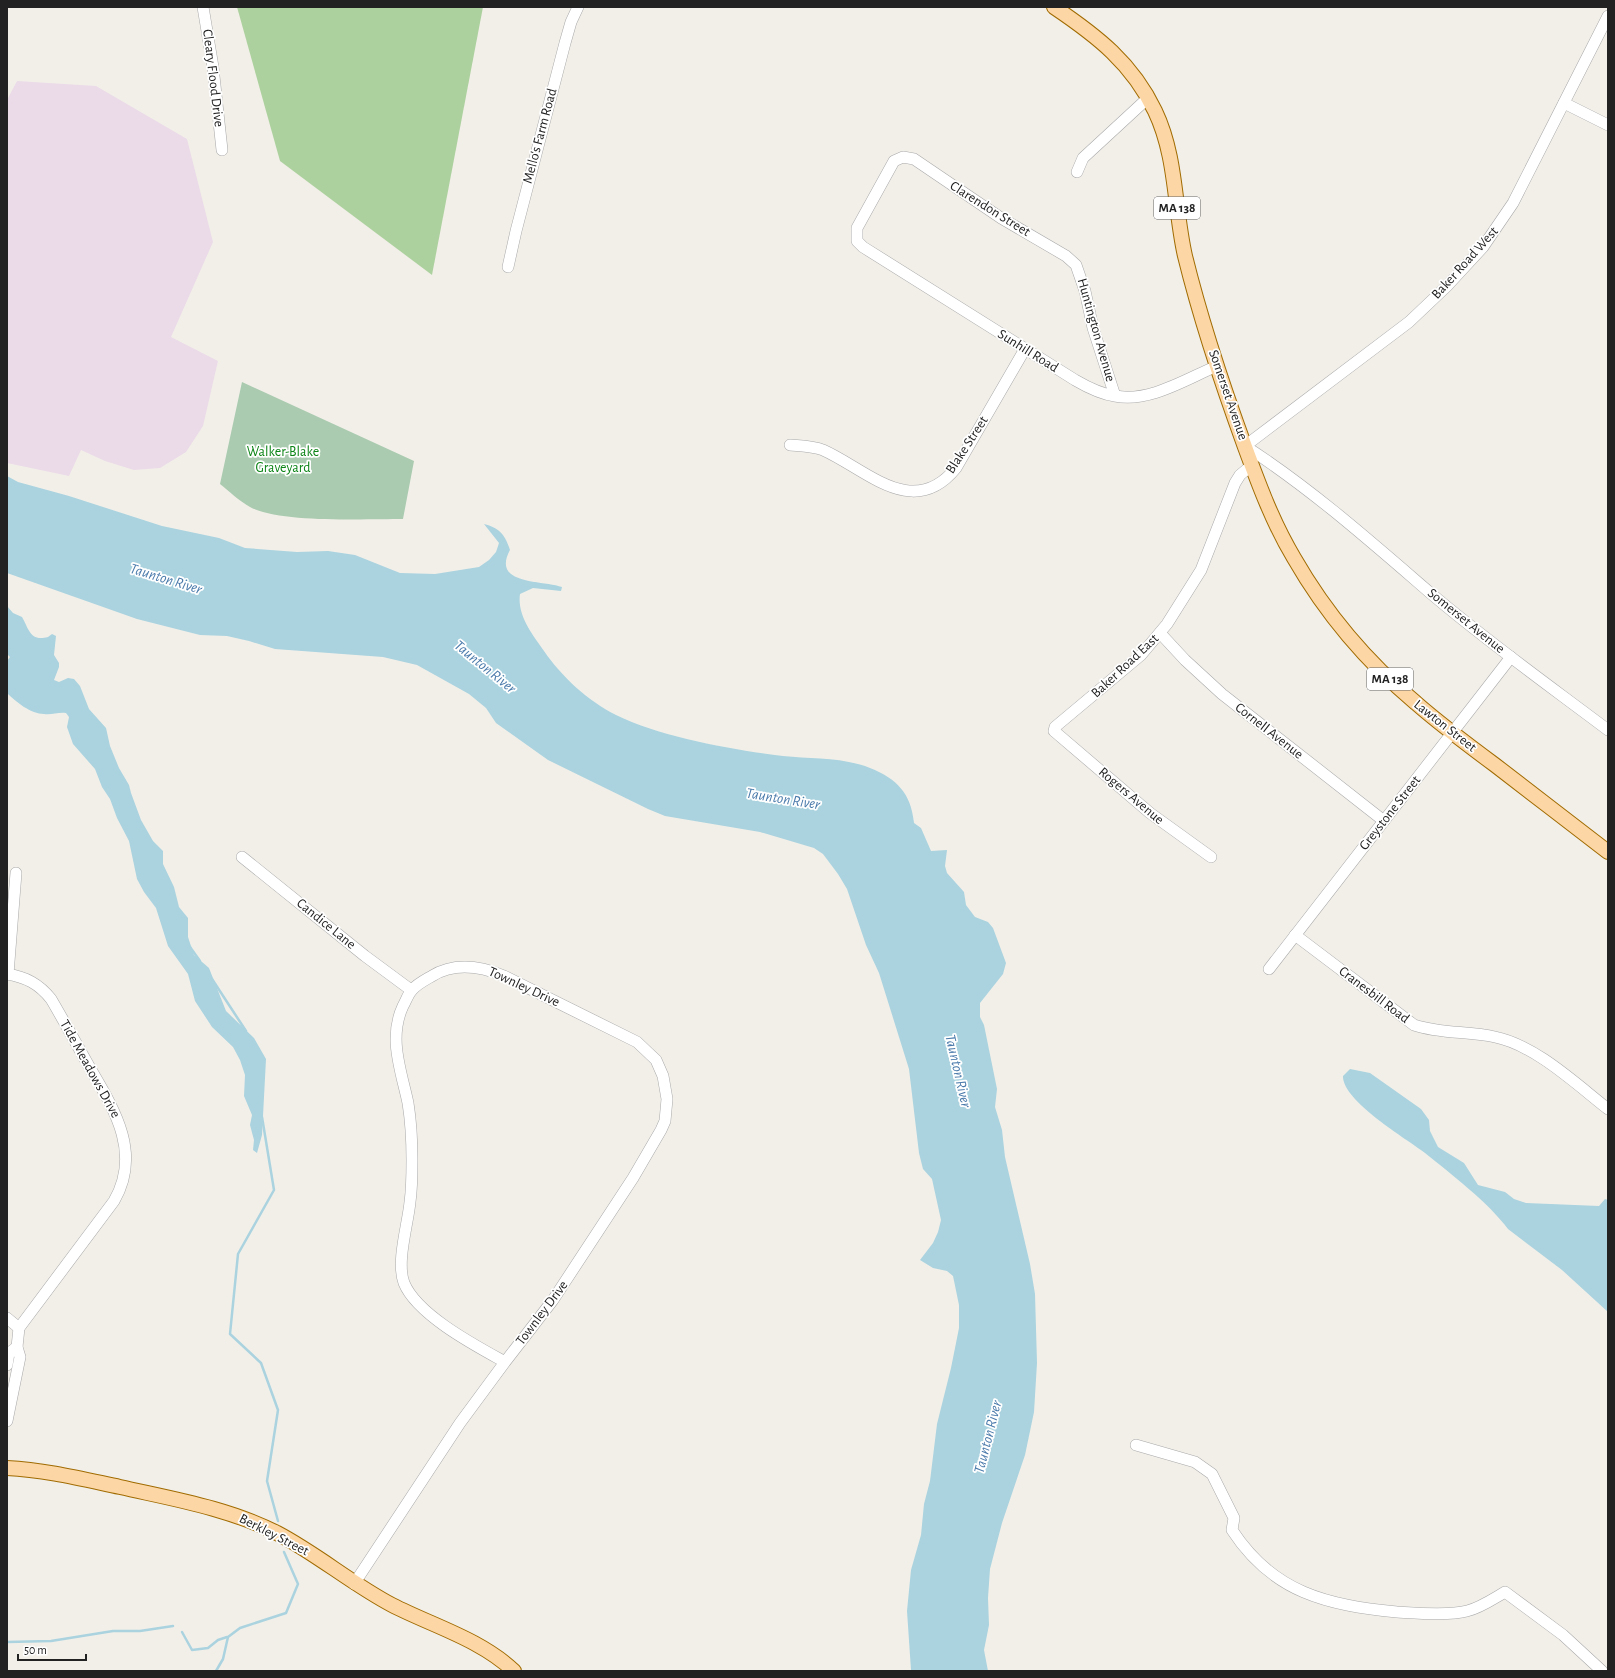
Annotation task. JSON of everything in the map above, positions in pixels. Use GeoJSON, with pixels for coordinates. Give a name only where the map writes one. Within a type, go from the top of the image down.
{"type":"FeatureCollection","features":[{"type":"Feature","properties":{"kind":"main road","name":"Somerset Avenue"},"geometry":{"type":"LineString","coordinates":[[1054,7],[1109,47],[1131,72],[1156,112],[1166,142],[1185,255],[1217,366],[1245,446]]}},
{"type":"Feature","properties":{"kind":"main road","name":"Lawton Street"},"geometry":{"type":"LineString","coordinates":[[1245,446],[1276,525],[1294,559],[1314,590],[1350,638],[1378,669],[1415,703],[1608,852]]}},
{"type":"Feature","properties":{"kind":"main road","name":"Berkley Street"},"geometry":{"type":"LineString","coordinates":[[7,1468],[72,1476],[182,1500],[234,1515],[265,1528],[292,1542],[354,1584],[392,1605],[487,1650],[514,1671]]}},
{"type":"Feature","properties":{"kind":"street","name":"Cleary Flood Drive"},"geometry":{"type":"LineString","coordinates":[[203,7],[213,67],[222,150]]}},
{"type":"Feature","properties":{"kind":"street","name":"Mello's Farm Road"},"geometry":{"type":"LineString","coordinates":[[508,267],[565,43],[571,22],[578,7]]}},
{"type":"Feature","properties":{"kind":"street","name":"Baker Road West"},"geometry":{"type":"LineString","coordinates":[[1245,446],[1408,322],[1464,269],[1490,239],[1511,206],[1608,16]]}},
{"type":"Feature","properties":{"kind":"street"},"geometry":{"type":"LineString","coordinates":[[1077,172],[1083,158],[1148,98]]}},
{"type":"Feature","properties":{"kind":"street"},"geometry":{"type":"LineString","coordinates":[[1564,103],[1608,125]]}},
{"type":"Feature","properties":{"kind":"street","name":"Clarendon Street"},"geometry":{"type":"LineString","coordinates":[[856,237],[858,225],[892,164],[894,161],[903,157],[914,159],[996,215],[1066,256],[1076,265]]}},
{"type":"Feature","properties":{"kind":"street","name":"Sunhill Road"},"geometry":{"type":"LineString","coordinates":[[856,237],[864,247],[1025,349],[1075,380],[1105,394],[1132,397],[1147,394],[1217,366]]}},
{"type":"Feature","properties":{"kind":"street","name":"Huntington Avenue"},"geometry":{"type":"LineString","coordinates":[[1076,265],[1085,291],[1093,328],[1115,396]]}},
{"type":"Feature","properties":{"kind":"street","name":"Blake Street"},"geometry":{"type":"LineString","coordinates":[[790,445],[806,446],[824,451],[874,480],[894,488],[913,491],[933,486],[950,475],[956,468],[1025,349]]}},
{"type":"Feature","properties":{"kind":"street","name":"Somerset Avenue"},"geometry":{"type":"LineString","coordinates":[[1245,446],[1293,478],[1361,532],[1451,610],[1608,730]]}},
{"type":"Feature","properties":{"kind":"street","name":"Baker Road East"},"geometry":{"type":"LineString","coordinates":[[1054,731],[1055,727],[1141,655],[1176,612],[1200,570],[1240,475],[1252,465]]}},
{"type":"Feature","properties":{"kind":"street","name":"Cornell Avenue"},"geometry":{"type":"LineString","coordinates":[[1160,633],[1180,655],[1216,689],[1384,821]]}},
{"type":"Feature","properties":{"kind":"street","name":"Greystone Street"},"geometry":{"type":"LineString","coordinates":[[1269,969],[1511,657]]}},
{"type":"Feature","properties":{"kind":"street","name":"Rogers Avenue"},"geometry":{"type":"LineString","coordinates":[[1054,731],[1150,813],[1211,856]]}},
{"type":"Feature","properties":{"kind":"street","name":"Candice Lane"},"geometry":{"type":"LineString","coordinates":[[242,857],[365,956],[411,990]]}},
{"type":"Feature","properties":{"kind":"street"},"geometry":{"type":"LineString","coordinates":[[7,974],[16,873]]}},
{"type":"Feature","properties":{"kind":"street","name":"Cranesbill Road"},"geometry":{"type":"LineString","coordinates":[[1295,935],[1414,1025],[1429,1030],[1496,1037],[1516,1045],[1549,1064],[1608,1109]]}},
{"type":"Feature","properties":{"kind":"street","name":"Townley Drive"},"geometry":{"type":"LineString","coordinates":[[354,1584],[460,1424],[553,1300],[629,1183],[661,1130],[665,1121],[667,1107],[665,1081],[661,1067],[656,1060],[637,1042],[491,970],[472,967],[449,968],[437,973],[411,990]]}},
{"type":"Feature","properties":{"kind":"street","name":"Tide Meadows Drive"},"geometry":{"type":"LineString","coordinates":[[7,974],[31,981],[39,986],[51,999],[110,1101],[121,1130],[125,1155],[122,1185],[114,1201],[19,1328]]}},
{"type":"Feature","properties":{"kind":"street"},"geometry":{"type":"LineString","coordinates":[[411,990],[400,1014],[395,1036],[411,1123],[412,1149],[410,1201],[402,1258],[403,1282],[416,1301],[434,1318],[505,1362]]}},
{"type":"Feature","properties":{"kind":"street"},"geometry":{"type":"LineString","coordinates":[[7,1318],[19,1328],[17,1347],[20,1357],[7,1421]]}},
{"type":"Feature","properties":{"kind":"street"},"geometry":{"type":"LineString","coordinates":[[7,1365],[9,1353],[17,1347]]}},
{"type":"Feature","properties":{"kind":"street"},"geometry":{"type":"LineString","coordinates":[[1136,1445],[1195,1462],[1212,1474],[1234,1518],[1232,1530],[1239,1540],[1266,1569],[1299,1591],[1318,1598],[1347,1605],[1421,1613],[1466,1611],[1505,1592],[1563,1635],[1602,1671]]}},
{"type":"Feature","properties":{"kind":"shaded area"},"geometry":{"type":"Polygon","coordinates":[[[17,81],[96,86],[187,139],[213,242],[171,337],[218,361],[203,426],[186,452],[160,468],[134,470],[105,461],[81,450],[69,476],[7,463],[7,100],[17,81]]]}},
{"type":"Feature","properties":{"kind":"green space"},"geometry":{"type":"Polygon","coordinates":[[[237,7],[483,7],[432,275],[280,161],[237,7]]]}},
{"type":"Feature","properties":{"kind":"green space","name":"Walker-Blake Graveyard"},"geometry":{"type":"Polygon","coordinates":[[[242,382],[414,461],[403,519],[324,519],[281,516],[250,507],[220,484],[242,382]]]}},
{"type":"Feature","properties":{"kind":"water","name":"Taunton River"},"geometry":{"type":"Polygon","coordinates":[[[7,476],[18,482],[69,496],[162,526],[219,538],[245,548],[297,552],[328,551],[355,555],[400,573],[435,574],[479,567],[489,560],[496,552],[499,543],[484,524],[498,530],[504,536],[510,550],[506,561],[507,570],[513,575],[521,579],[562,587],[561,591],[533,588],[520,594],[523,617],[535,638],[558,670],[595,703],[634,723],[698,742],[783,756],[838,760],[860,764],[880,772],[901,788],[910,803],[914,823],[921,828],[931,851],[947,850],[945,866],[947,873],[964,892],[966,905],[975,917],[988,922],[993,928],[1006,963],[1003,974],[980,1003],[980,1017],[984,1025],[997,1089],[995,1107],[1002,1130],[1005,1157],[1030,1264],[1035,1294],[1037,1363],[1034,1412],[1025,1455],[1002,1523],[990,1569],[988,1598],[989,1625],[984,1650],[988,1671],[911,1670],[907,1611],[911,1570],[921,1535],[924,1504],[930,1481],[937,1424],[959,1328],[959,1305],[953,1276],[947,1271],[933,1268],[920,1260],[933,1243],[941,1220],[932,1179],[923,1169],[919,1153],[909,1069],[879,973],[866,945],[847,889],[823,854],[814,848],[760,832],[665,816],[648,809],[548,760],[496,723],[486,708],[469,694],[417,665],[383,657],[275,649],[227,636],[200,635],[137,619],[7,573],[7,476]]]}},
{"type":"Feature","properties":{"kind":"water"},"geometry":{"type":"Polygon","coordinates":[[[7,606],[13,613],[22,617],[31,633],[37,638],[48,637],[52,634],[56,636],[54,655],[59,663],[59,667],[54,680],[59,682],[68,678],[74,679],[80,686],[89,709],[106,728],[110,746],[119,768],[129,785],[141,820],[153,841],[163,851],[163,864],[174,887],[179,907],[188,918],[188,937],[194,955],[209,968],[226,1011],[254,1038],[266,1059],[262,1135],[257,1153],[253,1150],[254,1140],[250,1125],[252,1115],[244,1096],[245,1075],[240,1060],[233,1047],[212,1027],[195,1001],[188,974],[168,946],[156,908],[144,892],[137,879],[129,841],[117,818],[110,799],[102,787],[95,769],[73,744],[67,727],[69,717],[66,713],[47,714],[34,712],[19,704],[7,693],[7,661],[10,657],[7,654],[7,606]]]}},
{"type":"Feature","properties":{"kind":"water"},"geometry":{"type":"Polygon","coordinates":[[[1350,1069],[1370,1073],[1421,1109],[1429,1120],[1430,1131],[1438,1147],[1464,1163],[1478,1185],[1505,1192],[1514,1199],[1526,1203],[1599,1206],[1605,1199],[1608,1200],[1608,1312],[1562,1270],[1508,1229],[1491,1209],[1458,1179],[1364,1108],[1345,1086],[1343,1076],[1350,1069]]]}},
{"type":"Feature","properties":{"kind":"waterway"},"geometry":{"type":"LineString","coordinates":[[190,947],[200,961]]}},
{"type":"Feature","properties":{"kind":"waterway"},"geometry":{"type":"LineString","coordinates":[[212,979],[246,1031]]}},
{"type":"Feature","properties":{"kind":"waterway"},"geometry":{"type":"LineString","coordinates":[[262,1117],[274,1190],[238,1254],[230,1334],[261,1363],[278,1410],[267,1481],[278,1521]]}},
{"type":"Feature","properties":{"kind":"waterway"},"geometry":{"type":"LineString","coordinates":[[216,1671],[223,1659],[228,1637],[240,1628],[286,1613],[298,1584],[284,1552]]}},
{"type":"Feature","properties":{"kind":"waterway"},"geometry":{"type":"LineString","coordinates":[[7,1642],[51,1641],[113,1631],[140,1631],[173,1626]]}},
{"type":"Feature","properties":{"kind":"waterway"},"geometry":{"type":"LineString","coordinates":[[182,1632],[192,1650],[208,1648],[218,1640],[227,1637]]}}]}
